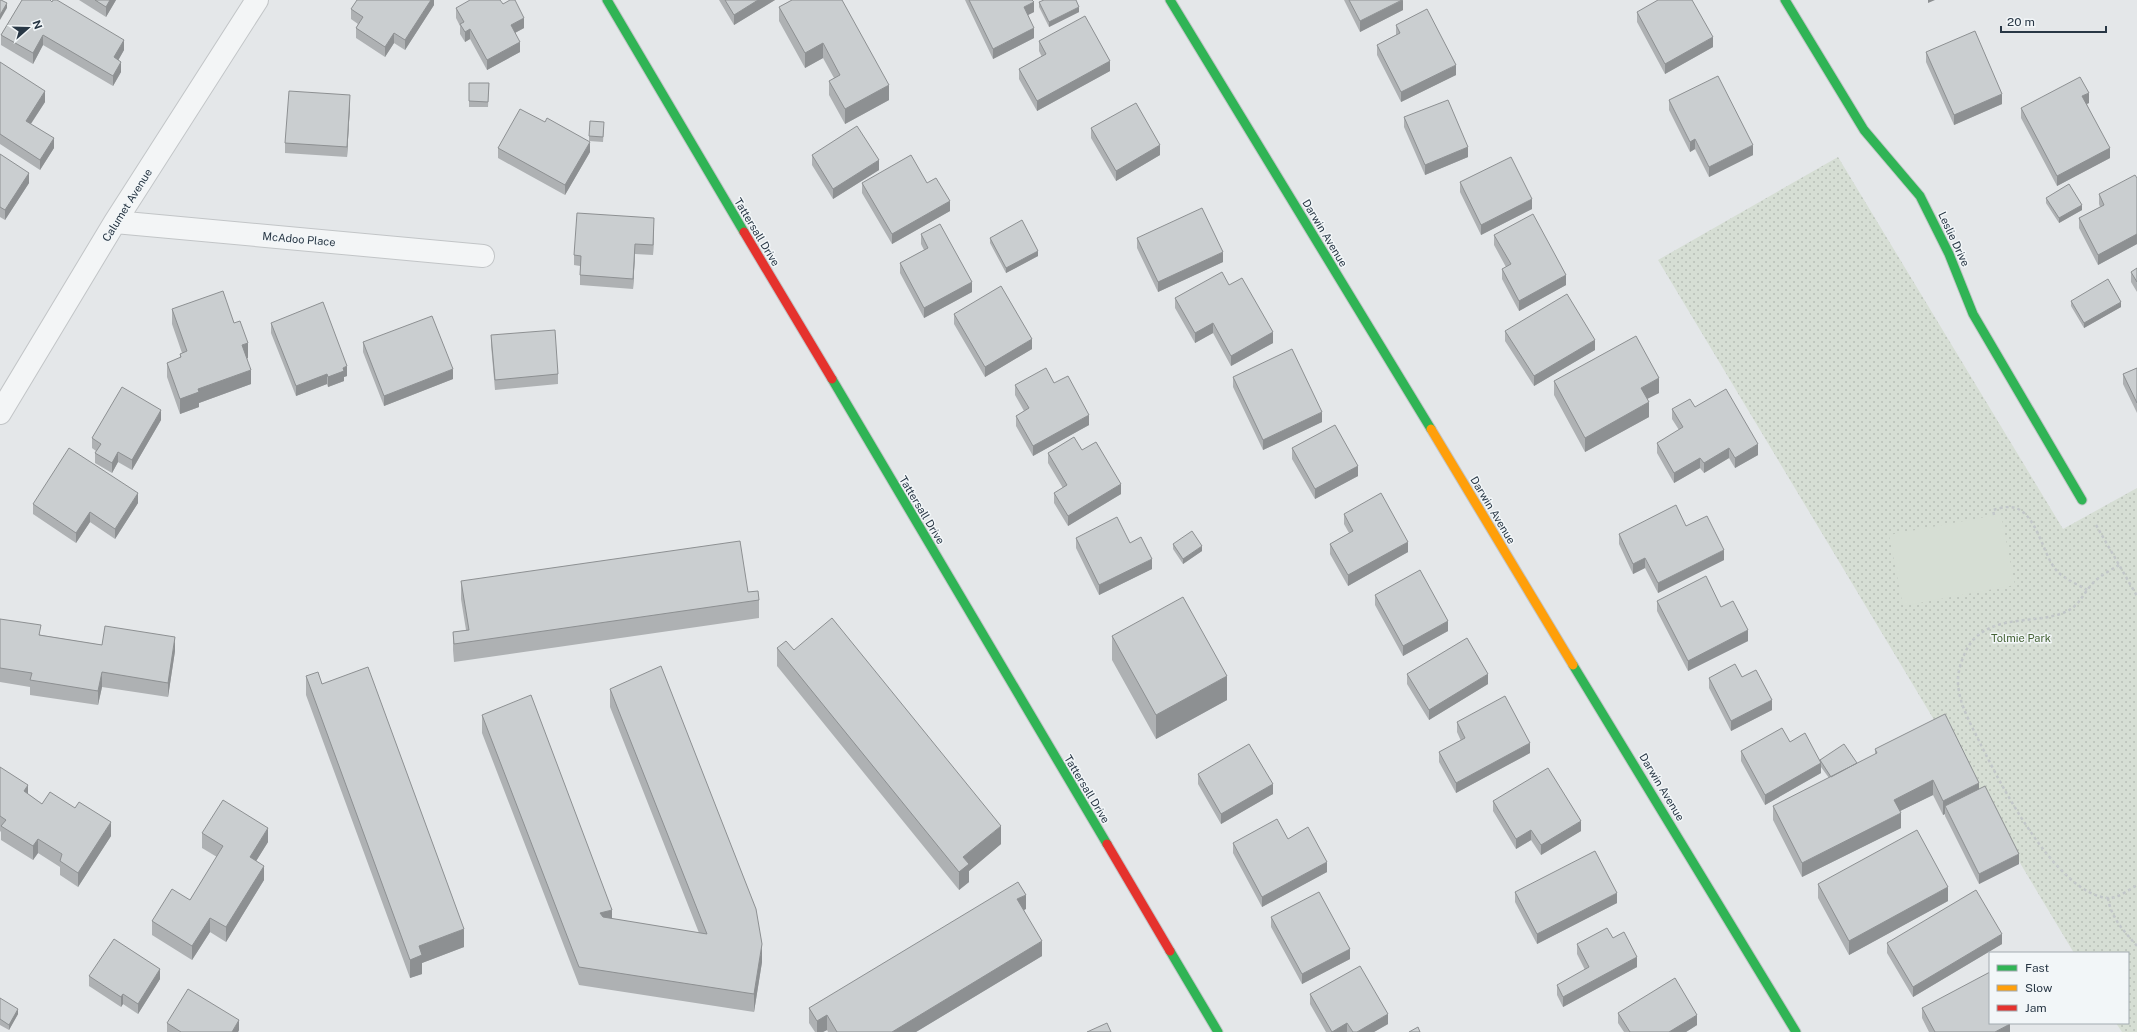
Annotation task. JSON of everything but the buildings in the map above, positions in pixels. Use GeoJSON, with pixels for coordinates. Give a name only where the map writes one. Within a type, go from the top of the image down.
{"type":"FeatureCollection","features":[{"type":"Feature","properties":{"kind":"street","name":"Calumet Avenue"},"geometry":{"type":"LineString","coordinates":[[0,413],[115,222],[257,0]]}},
{"type":"Feature","properties":{"kind":"street","name":"Tattersall Drive"},"geometry":{"type":"LineString","coordinates":[[607,0],[681,128],[1218,1032]]}},
{"type":"Feature","properties":{"kind":"street","name":"Darwin Avenue"},"geometry":{"type":"LineString","coordinates":[[1170,0],[1796,1032]]}},
{"type":"Feature","properties":{"kind":"street","name":"Leslie Drive"},"geometry":{"type":"LineString","coordinates":[[1785,0],[1864,130],[1920,196],[1949,254],[1973,314],[2082,500]]}},
{"type":"Feature","properties":{"kind":"street","name":"McAdoo Place"},"geometry":{"type":"LineString","coordinates":[[115,222],[483,256]]}},
{"type":"Feature","properties":{"kind":"path"},"geometry":{"type":"LineString","coordinates":[[2082,500],[2137,596]]}},
{"type":"Feature","properties":{"kind":"path"},"geometry":{"type":"LineString","coordinates":[[1994,515],[1992,510],[2009,507],[2020,511],[2029,519],[2038,533],[2055,569],[2062,576],[2087,590]]}},
{"type":"Feature","properties":{"kind":"path"},"geometry":{"type":"LineString","coordinates":[[2119,565],[2096,580],[2087,590],[2078,605],[2060,615],[2000,624],[1987,629],[1974,639],[1964,657],[1959,673],[1958,683],[1961,700],[1992,768],[2014,806],[2040,844],[2065,873],[2083,888],[2108,898],[2123,894],[2137,885]]}},
{"type":"Feature","properties":{"kind":"path"},"geometry":{"type":"LineString","coordinates":[[2108,898],[2109,908],[2118,924],[2137,946]]}},
{"type":"Feature","properties":{"kind":"green space","name":"Tolmie Park"},"geometry":{"type":"Polygon","coordinates":[[[1838,157],[2063,529],[2137,488],[2137,1032],[2122,1032],[2117,1024],[2129,1024],[2129,952],[2073,952],[1658,260],[1838,157]]]}},
{"type":"Feature","properties":{"kind":"green space"},"geometry":{"type":"Polygon","coordinates":[[[2001,514],[2015,585],[1903,606],[1889,535],[2001,514]]]}},
{"type":"Feature","properties":{"kind":"traffic: fast"},"geometry":{"type":"LineString","coordinates":[[607,0],[744,232]]}},
{"type":"Feature","properties":{"kind":"traffic: fast"},"geometry":{"type":"LineString","coordinates":[[1170,0],[1431,429]]}},
{"type":"Feature","properties":{"kind":"traffic: fast"},"geometry":{"type":"LineString","coordinates":[[1785,0],[1864,130],[1920,196],[1949,254],[1973,314],[2082,500]]}},
{"type":"Feature","properties":{"kind":"traffic: fast"},"geometry":{"type":"LineString","coordinates":[[832,379],[1107,844]]}},
{"type":"Feature","properties":{"kind":"traffic: fast"},"geometry":{"type":"LineString","coordinates":[[1573,665],[1796,1032]]}},
{"type":"Feature","properties":{"kind":"traffic: fast"},"geometry":{"type":"LineString","coordinates":[[1170,951],[1218,1032]]}},
{"type":"Feature","properties":{"kind":"traffic: slow"},"geometry":{"type":"LineString","coordinates":[[1431,429],[1573,665]]}},
{"type":"Feature","properties":{"kind":"traffic: jam"},"geometry":{"type":"LineString","coordinates":[[744,232],[832,379]]}},
{"type":"Feature","properties":{"kind":"traffic: jam"},"geometry":{"type":"LineString","coordinates":[[1107,844],[1170,951]]}}]}
